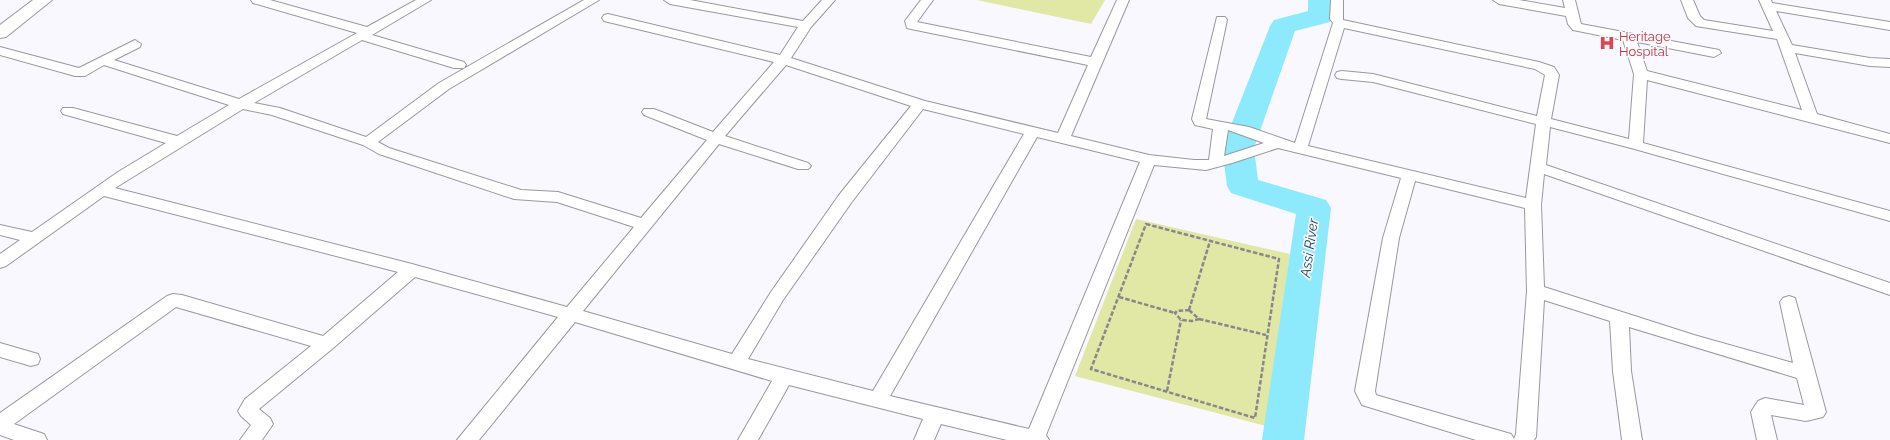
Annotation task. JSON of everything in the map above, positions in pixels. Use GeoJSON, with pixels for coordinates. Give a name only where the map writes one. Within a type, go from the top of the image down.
{"type":"FeatureCollection","features":[{"type":"Feature","properties":{"kind":"main road"},"geometry":{"type":"LineString","coordinates":[[0,20],[28,0]]}},
{"type":"Feature","properties":{"kind":"main road"},"geometry":{"type":"LineString","coordinates":[[0,33],[44,0]]}},
{"type":"Feature","properties":{"kind":"street"},"geometry":{"type":"LineString","coordinates":[[257,0],[459,65]]}},
{"type":"Feature","properties":{"kind":"street"},"geometry":{"type":"LineString","coordinates":[[0,262],[123,175],[177,141],[425,0]]}},
{"type":"Feature","properties":{"kind":"street"},"geometry":{"type":"LineString","coordinates":[[368,142],[444,86],[593,0]]}},
{"type":"Feature","properties":{"kind":"street"},"geometry":{"type":"LineString","coordinates":[[670,0],[806,25]]}},
{"type":"Feature","properties":{"kind":"street"},"geometry":{"type":"LineString","coordinates":[[467,440],[716,138],[783,60],[806,25],[829,0]]}},
{"type":"Feature","properties":{"kind":"street"},"geometry":{"type":"LineString","coordinates":[[927,0],[911,21],[911,25],[1095,62]]}},
{"type":"Feature","properties":{"kind":"street"},"geometry":{"type":"LineString","coordinates":[[1062,140],[1123,0]]}},
{"type":"Feature","properties":{"kind":"street"},"geometry":{"type":"LineString","coordinates":[[1337,0],[1336,19],[1340,23],[1549,70],[1552,75],[1533,206],[1536,291],[1526,437],[1523,440]]}},
{"type":"Feature","properties":{"kind":"street"},"geometry":{"type":"LineString","coordinates":[[1499,0],[1571,13]]}},
{"type":"Feature","properties":{"kind":"street"},"geometry":{"type":"LineString","coordinates":[[1569,0],[1574,24],[1577,27],[1714,53]]}},
{"type":"Feature","properties":{"kind":"street"},"geometry":{"type":"LineString","coordinates":[[1687,0],[1694,18],[1700,23],[1780,36]]}},
{"type":"Feature","properties":{"kind":"street"},"geometry":{"type":"LineString","coordinates":[[1767,3],[1780,36],[1787,48],[1811,117]]}},
{"type":"Feature","properties":{"kind":"street"},"geometry":{"type":"LineString","coordinates":[[1767,3],[1890,26]]}},
{"type":"Feature","properties":{"kind":"street"},"geometry":{"type":"LineString","coordinates":[[608,18],[783,60],[920,104],[1148,160],[1194,165],[1222,162],[1259,140]]}},
{"type":"Feature","properties":{"kind":"street"},"geometry":{"type":"LineString","coordinates":[[1221,20],[1199,119],[1200,122],[1226,126],[1259,140],[1277,143],[1533,206]]}},
{"type":"Feature","properties":{"kind":"street"},"geometry":{"type":"LineString","coordinates":[[1300,149],[1340,23]]}},
{"type":"Feature","properties":{"kind":"street"},"geometry":{"type":"LineString","coordinates":[[1629,37],[1641,74],[1636,144]]}},
{"type":"Feature","properties":{"kind":"street"},"geometry":{"type":"LineString","coordinates":[[0,52],[80,73],[135,44]]}},
{"type":"Feature","properties":{"kind":"street"},"geometry":{"type":"LineString","coordinates":[[1787,48],[1870,62],[1890,63]]}},
{"type":"Feature","properties":{"kind":"street"},"geometry":{"type":"LineString","coordinates":[[104,61],[240,104],[275,111],[368,142],[384,151],[520,195],[558,197],[645,225]]}},
{"type":"Feature","properties":{"kind":"street"},"geometry":{"type":"LineString","coordinates":[[1641,74],[1811,117],[1890,139]]}},
{"type":"Feature","properties":{"kind":"street"},"geometry":{"type":"LineString","coordinates":[[1342,75],[1372,78],[1636,144],[1890,216]]}},
{"type":"Feature","properties":{"kind":"street"},"geometry":{"type":"LineString","coordinates":[[736,363],[777,296],[804,257],[846,199],[920,104]]}},
{"type":"Feature","properties":{"kind":"street"},"geometry":{"type":"LineString","coordinates":[[68,111],[177,141]]}},
{"type":"Feature","properties":{"kind":"street"},"geometry":{"type":"LineString","coordinates":[[649,112],[716,138],[803,166]]}},
{"type":"Feature","properties":{"kind":"street"},"geometry":{"type":"LineString","coordinates":[[1222,162],[1226,126]]}},
{"type":"Feature","properties":{"kind":"street"},"geometry":{"type":"LineString","coordinates":[[877,401],[1032,132]]}},
{"type":"Feature","properties":{"kind":"street"},"geometry":{"type":"LineString","coordinates":[[102,190],[412,270],[571,314],[784,377],[1037,439],[1148,160]]}},
{"type":"Feature","properties":{"kind":"street"},"geometry":{"type":"LineString","coordinates":[[1538,167],[1890,289]]}},
{"type":"Feature","properties":{"kind":"street"},"geometry":{"type":"LineString","coordinates":[[1408,175],[1391,238],[1365,391],[1369,400],[1382,405],[1504,440]]}},
{"type":"Feature","properties":{"kind":"street"},"geometry":{"type":"LineString","coordinates":[[0,230],[35,238]]}},
{"type":"Feature","properties":{"kind":"street"},"geometry":{"type":"LineString","coordinates":[[250,440],[263,424],[248,411],[252,404],[326,344],[412,270]]}},
{"type":"Feature","properties":{"kind":"street"},"geometry":{"type":"LineString","coordinates":[[1536,291],[1805,373]]}},
{"type":"Feature","properties":{"kind":"street"},"geometry":{"type":"LineString","coordinates":[[0,423],[173,300],[182,300],[326,344]]}},
{"type":"Feature","properties":{"kind":"street"},"geometry":{"type":"LineString","coordinates":[[1768,440],[1761,412],[1765,406],[1806,413],[1816,412],[1805,373],[1789,302]]}},
{"type":"Feature","properties":{"kind":"street"},"geometry":{"type":"LineString","coordinates":[[1619,317],[1622,371],[1632,440]]}},
{"type":"Feature","properties":{"kind":"street"},"geometry":{"type":"LineString","coordinates":[[0,350],[31,359]]}},
{"type":"Feature","properties":{"kind":"street"},"geometry":{"type":"LineString","coordinates":[[748,440],[784,377]]}},
{"type":"Feature","properties":{"kind":"street"},"geometry":{"type":"LineString","coordinates":[[924,440],[936,415]]}},
{"type":"Feature","properties":{"kind":"street"},"geometry":{"type":"LineString","coordinates":[[0,427],[36,440]]}},
{"type":"Feature","properties":{"kind":"path"},"geometry":{"type":"LineString","coordinates":[[1146,224],[1279,259],[1266,335],[1255,418],[1091,369],[1119,297],[1146,224]]}},
{"type":"Feature","properties":{"kind":"path"},"geometry":{"type":"LineString","coordinates":[[1189,310],[1210,241]]}},
{"type":"Feature","properties":{"kind":"path"},"geometry":{"type":"LineString","coordinates":[[1119,297],[1175,313],[1181,320],[1192,321],[1199,319]]}},
{"type":"Feature","properties":{"kind":"path"},"geometry":{"type":"LineString","coordinates":[[1175,313],[1177,311],[1189,310],[1199,319],[1266,335]]}},
{"type":"Feature","properties":{"kind":"path"},"geometry":{"type":"LineString","coordinates":[[1167,392],[1181,320]]}},
{"type":"Feature","properties":{"kind":"green space"},"geometry":{"type":"Polygon","coordinates":[[[977,0],[1105,0],[1091,24],[977,0]]]}},
{"type":"Feature","properties":{"kind":"green space"},"geometry":{"type":"Polygon","coordinates":[[[1136,219],[1290,254],[1266,426],[1075,376],[1136,219]]]}},
{"type":"Feature","properties":{"kind":"waterway","name":"Assi River"},"geometry":{"type":"LineString","coordinates":[[1283,440],[1314,208],[1243,186],[1238,148],[1283,26],[1321,16],[1321,0]]}},
{"type":"Feature","properties":{"kind":"place","name":"Heritage Hospital"},"geometry":{"type":"Point","coordinates":[1607,43]}}]}
